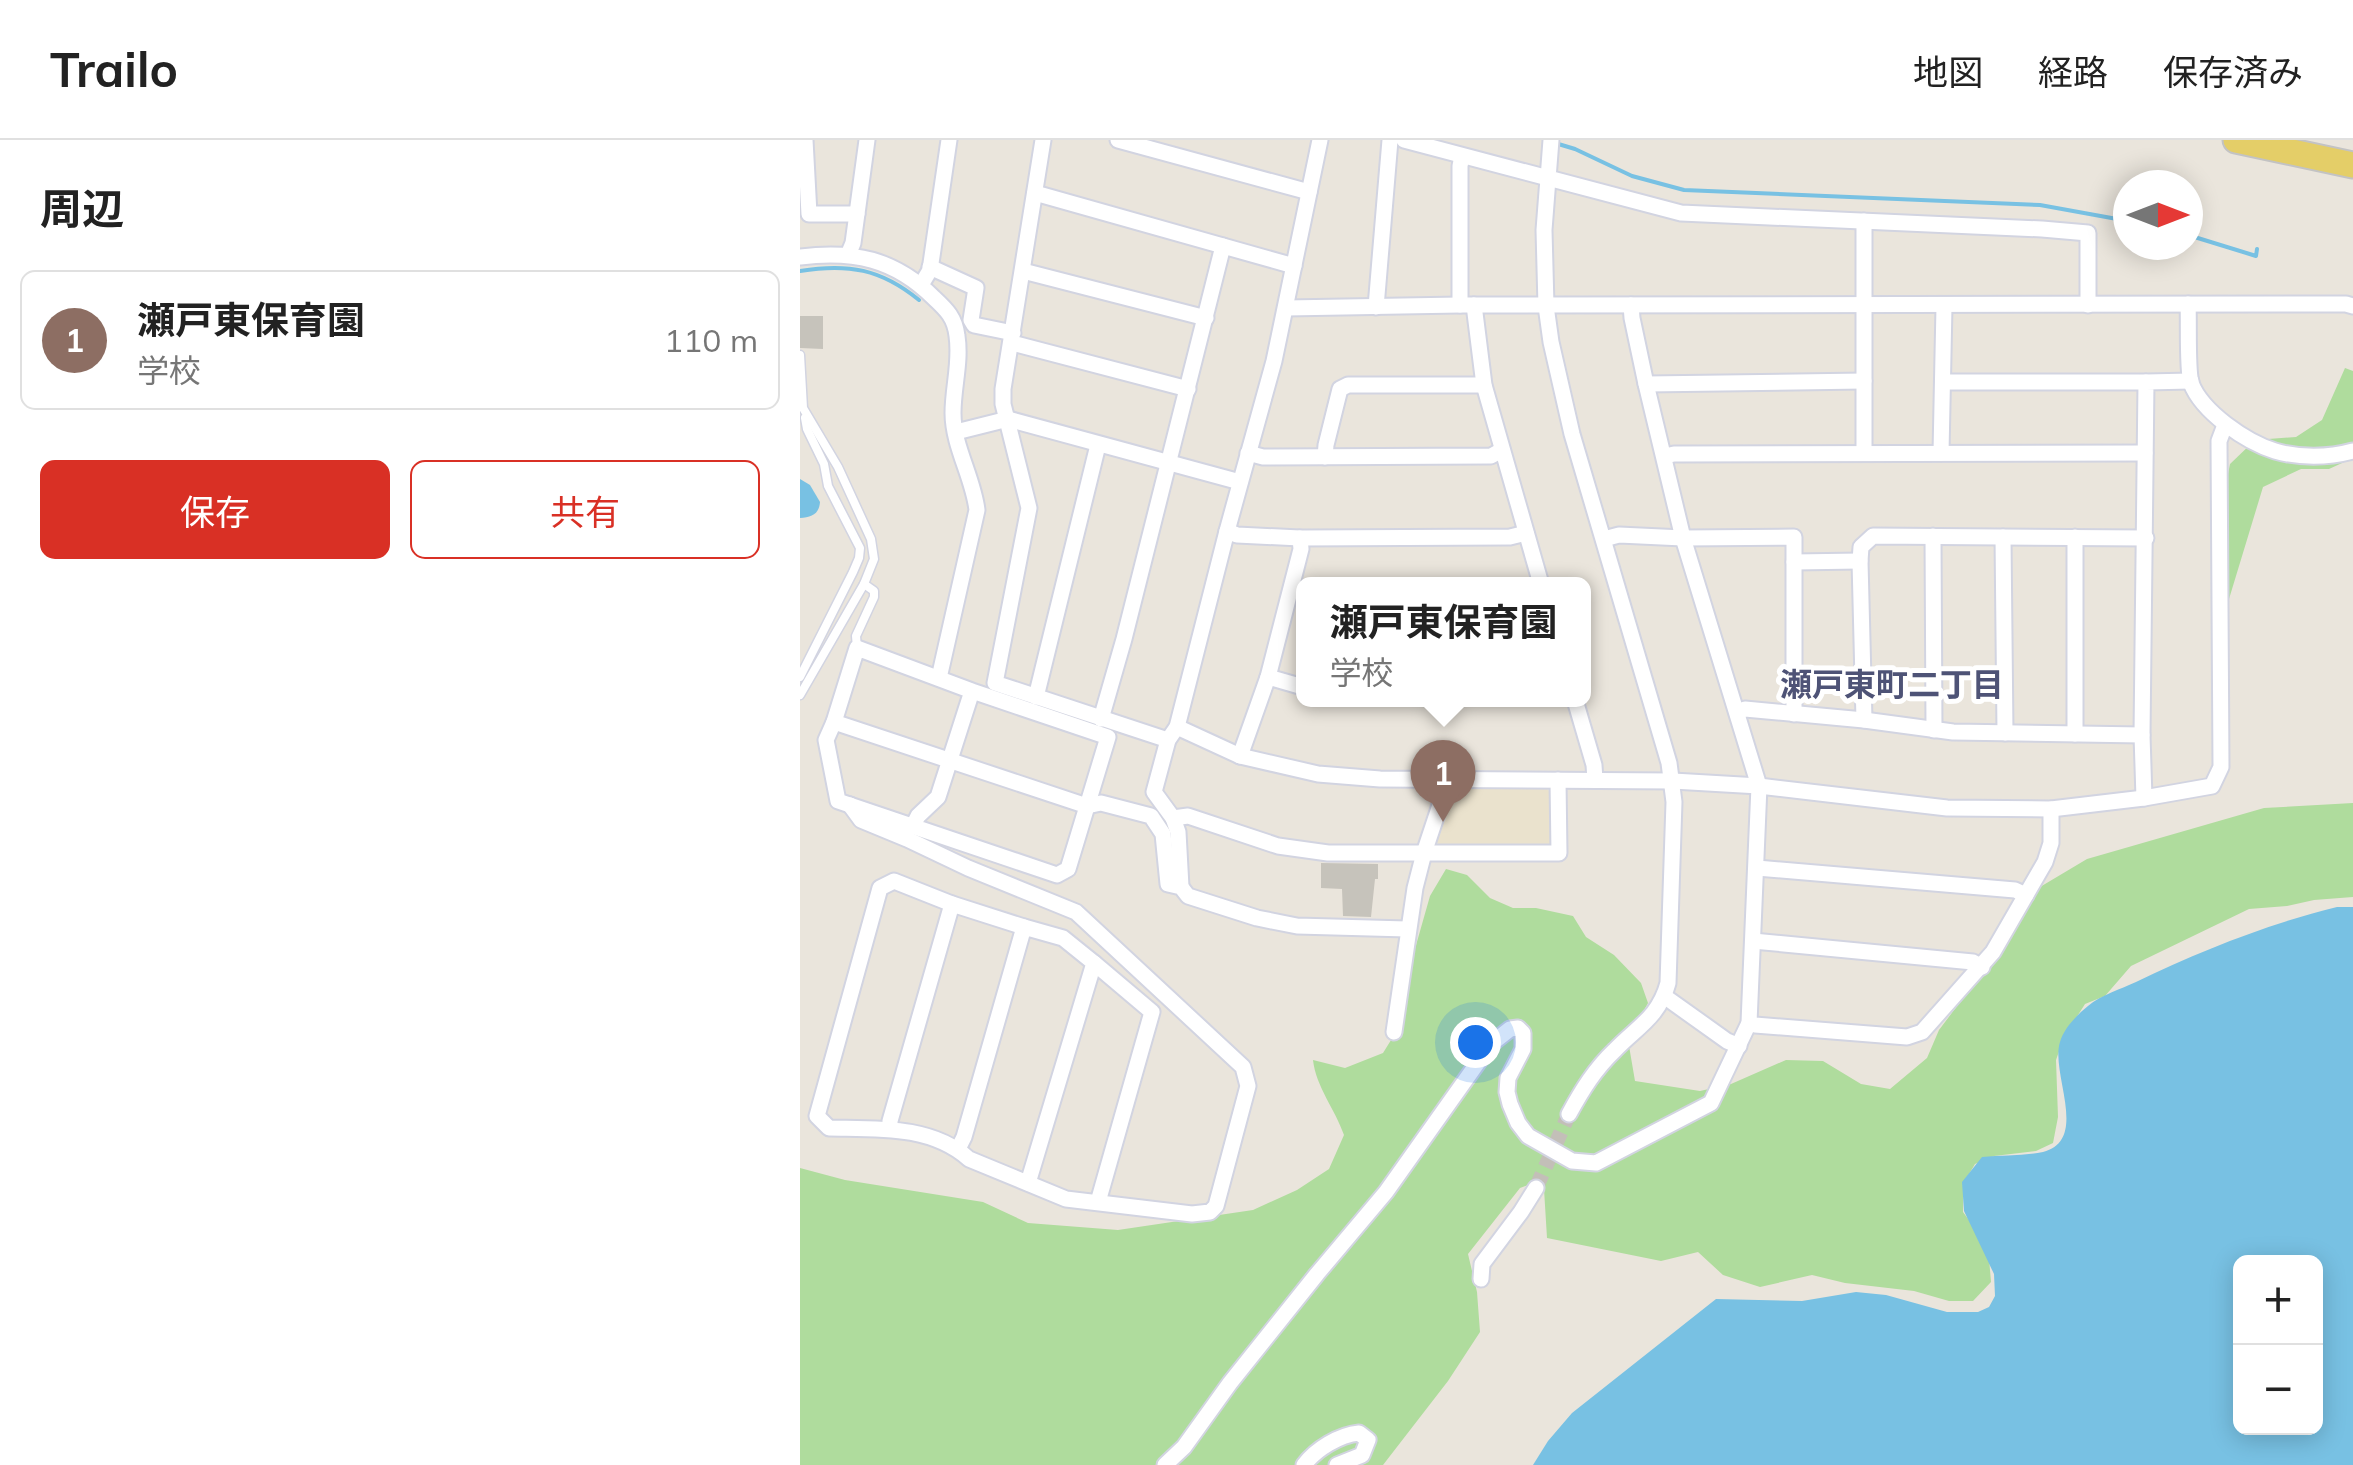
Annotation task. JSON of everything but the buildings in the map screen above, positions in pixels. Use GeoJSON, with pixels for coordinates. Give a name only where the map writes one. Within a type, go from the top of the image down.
{"type":"FeatureCollection","features":[{"type":"Feature","properties":{"kind":"main road"},"geometry":{"type":"LineString","coordinates":[[2236,140],[2353,165]]}},
{"type":"Feature","properties":{"kind":"main road"},"geometry":{"type":"LineString","coordinates":[[2316,140],[2353,148]]}},
{"type":"Feature","properties":{"kind":"street"},"geometry":{"type":"LineString","coordinates":[[805,140],[809,214],[857,214]]}},
{"type":"Feature","properties":{"kind":"street"},"geometry":{"type":"LineString","coordinates":[[848,255],[867,140]]}},
{"type":"Feature","properties":{"kind":"street"},"geometry":{"type":"LineString","coordinates":[[921,285],[930,267],[950,140]]}},
{"type":"Feature","properties":{"kind":"street"},"geometry":{"type":"LineString","coordinates":[[1043,140],[1003,404],[1029,508],[995,684],[1102,719],[1172,734],[1240,756],[1318,774],[1380,780],[1672,781],[1759,786],[1947,808],[2050,809],[2212,786],[2221,767],[2220,441],[2225,425]]}},
{"type":"Feature","properties":{"kind":"street"},"geometry":{"type":"LineString","coordinates":[[1118,140],[1309,192]]}},
{"type":"Feature","properties":{"kind":"street"},"geometry":{"type":"LineString","coordinates":[[1320,140],[1286,308],[1154,792],[1178,832],[1181,886],[1188,896],[1256,918],[1297,926],[1407,929]]}},
{"type":"Feature","properties":{"kind":"street"},"geometry":{"type":"LineString","coordinates":[[1376,307],[1390,140]]}},
{"type":"Feature","properties":{"kind":"street"},"geometry":{"type":"LineString","coordinates":[[1404,140],[1681,213],[2088,233],[2088,304]]}},
{"type":"Feature","properties":{"kind":"street"},"geometry":{"type":"LineString","coordinates":[[1550,147],[1544,230],[1551,342],[1572,434],[1672,781],[1674,802],[1668,983],[1664,996],[1652,1017],[1587,1081],[1568,1114]]}},
{"type":"Feature","properties":{"kind":"street"},"geometry":{"type":"LineString","coordinates":[[1462,156],[1467,305],[1484,386],[1539,577]]}},
{"type":"Feature","properties":{"kind":"street"},"geometry":{"type":"LineString","coordinates":[[1035,193],[1294,266]]}},
{"type":"Feature","properties":{"kind":"street"},"geometry":{"type":"LineString","coordinates":[[1864,221],[1864,453]]}},
{"type":"Feature","properties":{"kind":"street"},"geometry":{"type":"LineString","coordinates":[[1102,719],[1224,246]]}},
{"type":"Feature","properties":{"kind":"street"},"geometry":{"type":"LineString","coordinates":[[800,257],[848,255],[882,263],[908,274],[952,316],[959,360],[953,414],[977,510],[939,678]]}},
{"type":"Feature","properties":{"kind":"street"},"geometry":{"type":"LineString","coordinates":[[930,267],[976,288],[971,320],[974,325],[1188,389]]}},
{"type":"Feature","properties":{"kind":"street"},"geometry":{"type":"LineString","coordinates":[[1023,270],[1206,318]]}},
{"type":"Feature","properties":{"kind":"street"},"geometry":{"type":"LineString","coordinates":[[2188,304],[2190,381],[2207,409],[2225,425],[2273,450],[2308,456],[2353,451]]}},
{"type":"Feature","properties":{"kind":"street"},"geometry":{"type":"LineString","coordinates":[[1165,1465],[1184,1447],[1242,1367],[1386,1192],[1491,1044],[1510,1029],[1518,1028],[1524,1039],[1508,1078],[1507,1092],[1518,1122],[1528,1136],[1572,1161],[1596,1163],[1711,1103],[1749,1023],[1759,786],[1683,538],[1631,305]]}},
{"type":"Feature","properties":{"kind":"street"},"geometry":{"type":"LineString","coordinates":[[1941,454],[1944,306]]}},
{"type":"Feature","properties":{"kind":"street"},"geometry":{"type":"LineString","coordinates":[[1286,308],[2353,306]]}},
{"type":"Feature","properties":{"kind":"street"},"geometry":{"type":"LineString","coordinates":[[1646,384],[1864,380]]}},
{"type":"Feature","properties":{"kind":"street"},"geometry":{"type":"LineString","coordinates":[[1942,382],[2190,381]]}},
{"type":"Feature","properties":{"kind":"street"},"geometry":{"type":"LineString","coordinates":[[2144,798],[2146,382]]}},
{"type":"Feature","properties":{"kind":"street"},"geometry":{"type":"LineString","coordinates":[[1326,456],[1340,389],[1348,385],[1484,386]]}},
{"type":"Feature","properties":{"kind":"street"},"geometry":{"type":"LineString","coordinates":[[956,432],[1008,419],[1240,482]]}},
{"type":"Feature","properties":{"kind":"street"},"geometry":{"type":"LineString","coordinates":[[1036,697],[1098,445]]}},
{"type":"Feature","properties":{"kind":"street"},"geometry":{"type":"LineString","coordinates":[[1248,453],[1263,457],[1491,456],[1502,450]]}},
{"type":"Feature","properties":{"kind":"street"},"geometry":{"type":"LineString","coordinates":[[1665,456],[2144,453]]}},
{"type":"Feature","properties":{"kind":"street"},"geometry":{"type":"LineString","coordinates":[[1227,531],[1300,538],[1510,538],[1526,533]]}},
{"type":"Feature","properties":{"kind":"street"},"geometry":{"type":"LineString","coordinates":[[1604,539],[1620,535],[1794,537],[1794,714]]}},
{"type":"Feature","properties":{"kind":"street"},"geometry":{"type":"LineString","coordinates":[[1864,720],[1860,561],[1861,547],[1872,536],[2146,538]]}},
{"type":"Feature","properties":{"kind":"street"},"geometry":{"type":"LineString","coordinates":[[1933,536],[1934,730]]}},
{"type":"Feature","properties":{"kind":"street"},"geometry":{"type":"LineString","coordinates":[[2003,537],[2005,733]]}},
{"type":"Feature","properties":{"kind":"street"},"geometry":{"type":"LineString","coordinates":[[1298,577],[1300,538]]}},
{"type":"Feature","properties":{"kind":"street"},"geometry":{"type":"LineString","coordinates":[[2075,538],[2075,734]]}},
{"type":"Feature","properties":{"kind":"street"},"geometry":{"type":"LineString","coordinates":[[1794,562],[1860,561]]}},
{"type":"Feature","properties":{"kind":"street"},"geometry":{"type":"LineString","coordinates":[[1240,756],[1295,608]]}},
{"type":"Feature","properties":{"kind":"street"},"geometry":{"type":"LineString","coordinates":[[857,648],[939,678],[1108,738],[1068,869],[1057,876],[838,800],[826,740],[857,648]]}},
{"type":"Feature","properties":{"kind":"street"},"geometry":{"type":"LineString","coordinates":[[1268,678],[1296,685]]}},
{"type":"Feature","properties":{"kind":"street"},"geometry":{"type":"LineString","coordinates":[[913,826],[938,797],[972,691]]}},
{"type":"Feature","properties":{"kind":"street"},"geometry":{"type":"LineString","coordinates":[[1577,707],[1595,780]]}},
{"type":"Feature","properties":{"kind":"street"},"geometry":{"type":"LineString","coordinates":[[1736,712],[1745,709],[1934,730],[2142,735]]}},
{"type":"Feature","properties":{"kind":"street"},"geometry":{"type":"LineString","coordinates":[[834,722],[1088,806],[1101,803],[1151,816],[1163,834],[1168,884],[1181,886]]}},
{"type":"Feature","properties":{"kind":"street"},"geometry":{"type":"LineString","coordinates":[[1394,1032],[1407,929],[1424,854],[1448,780]]}},
{"type":"Feature","properties":{"kind":"street"},"geometry":{"type":"LineString","coordinates":[[1173,818],[1188,816],[1278,846],[1328,854],[1560,853],[1558,780]]}},
{"type":"Feature","properties":{"kind":"street"},"geometry":{"type":"LineString","coordinates":[[850,805],[861,820],[1076,912],[1243,1067],[1248,1086],[1216,1206],[1210,1212],[1192,1214],[1066,1199],[969,1159],[958,1149],[923,1134],[829,1128],[816,1116],[880,888],[894,882],[1063,938],[1152,1012],[1098,1202]]}},
{"type":"Feature","properties":{"kind":"street"},"geometry":{"type":"LineString","coordinates":[[1749,1023],[1907,1036],[1922,1032],[1994,952],[2046,862],[2051,843],[2050,809]]}},
{"type":"Feature","properties":{"kind":"street"},"geometry":{"type":"LineString","coordinates":[[1756,868],[2015,890],[2026,895]]}},
{"type":"Feature","properties":{"kind":"street"},"geometry":{"type":"LineString","coordinates":[[890,1129],[952,904]]}},
{"type":"Feature","properties":{"kind":"street"},"geometry":{"type":"LineString","coordinates":[[958,1149],[1024,927]]}},
{"type":"Feature","properties":{"kind":"street"},"geometry":{"type":"LineString","coordinates":[[1753,941],[1972,962],[1982,968]]}},
{"type":"Feature","properties":{"kind":"street"},"geometry":{"type":"LineString","coordinates":[[1028,1183],[1094,963]]}},
{"type":"Feature","properties":{"kind":"street"},"geometry":{"type":"LineString","coordinates":[[1664,996],[1738,1046]]}},
{"type":"Feature","properties":{"kind":"street"},"geometry":{"type":"LineString","coordinates":[[1481,1279],[1482,1264],[1536,1188]]}},
{"type":"Feature","properties":{"kind":"street"},"geometry":{"type":"LineString","coordinates":[[1304,1465],[1317,1450],[1346,1434],[1359,1433],[1368,1440],[1362,1455],[1337,1465]]}},
{"type":"Feature","properties":{"kind":"lane"},"geometry":{"type":"LineString","coordinates":[[800,355],[808,429],[824,464],[828,486],[860,548],[854,572],[800,677]]}},
{"type":"Feature","properties":{"kind":"lane"},"geometry":{"type":"LineString","coordinates":[[800,695],[864,584],[874,559],[871,539],[838,467],[803,408]]}},
{"type":"Feature","properties":{"kind":"lane"},"geometry":{"type":"LineString","coordinates":[[857,648],[856,636],[874,597],[874,592],[864,584]]}},
{"type":"Feature","properties":{"kind":"shaded area"},"geometry":{"type":"Polygon","coordinates":[[[1459,787],[1546,788],[1554,796],[1554,840],[1546,847],[1442,849],[1435,840],[1450,794],[1459,787]]]}},
{"type":"Feature","properties":{"kind":"green space"},"geometry":{"type":"Polygon","coordinates":[[[2345,368],[2353,371],[2353,458],[2329,469],[2301,469],[2263,487],[2229,599],[2223,499],[2230,464],[2255,440],[2296,437],[2322,420],[2345,368]]]}},
{"type":"Feature","properties":{"kind":"green space"},"geometry":{"type":"Polygon","coordinates":[[[2353,803],[2353,897],[2249,909],[2131,966],[2105,996],[2085,1004],[2064,1037],[2056,1060],[2058,1117],[2053,1143],[2036,1151],[1994,1156],[1975,1164],[1963,1184],[1963,1212],[1988,1246],[1991,1282],[1973,1301],[1949,1301],[1914,1291],[1812,1275],[1760,1287],[1723,1275],[1698,1252],[1661,1261],[1547,1238],[1544,1189],[1534,1183],[1520,1188],[1468,1254],[1477,1292],[1480,1332],[1448,1381],[1383,1465],[800,1465],[800,1168],[845,1180],[983,1202],[1028,1223],[1118,1230],[1253,1210],[1297,1190],[1329,1169],[1344,1135],[1313,1060],[1345,1068],[1383,1053],[1401,1024],[1401,998],[1430,896],[1446,869],[1467,875],[1490,898],[1513,908],[1536,908],[1573,916],[1586,937],[1614,955],[1641,983],[1648,1003],[1628,1040],[1635,1081],[1700,1091],[1731,1084],[1786,1060],[1823,1061],[1861,1084],[1890,1089],[1927,1058],[1939,1030],[1997,953],[2023,905],[2040,887],[2087,859],[2264,808],[2353,803]]]}},
{"type":"Feature","properties":{"kind":"water"},"geometry":{"type":"Polygon","coordinates":[[[800,479],[810,485],[820,502],[814,514],[800,518],[800,479]]]}},
{"type":"Feature","properties":{"kind":"water"},"geometry":{"type":"Polygon","coordinates":[[[2337,907],[2353,907],[2353,1465],[1533,1465],[1572,1413],[1716,1299],[1802,1301],[1856,1292],[1886,1295],[1947,1312],[1978,1312],[1989,1307],[1995,1296],[1994,1274],[1964,1211],[1962,1182],[1982,1157],[2043,1152],[2057,1145],[2066,1120],[2058,1055],[2071,1022],[2093,1002],[2111,993],[2235,939],[2337,907]]]}},
{"type":"Feature","properties":{"kind":"waterway"},"geometry":{"type":"LineString","coordinates":[[1555,143],[1632,176],[1684,190],[2040,205],[2113,218]]}},
{"type":"Feature","properties":{"kind":"waterway"},"geometry":{"type":"LineString","coordinates":[[2203,240],[2256,256],[2257,249]]}},
{"type":"Feature","properties":{"kind":"waterway"},"geometry":{"type":"LineString","coordinates":[[800,271],[863,271],[891,281],[919,300]]}},
{"type":"Feature","properties":{"kind":"tunnel"},"geometry":{"type":"LineString","coordinates":[[1536,1188],[1569,1114]]}},
{"type":"Feature","properties":{"kind":"place","name":"瀬戸東保育園"},"geometry":{"type":"Point","coordinates":[1443,822]}},
{"type":"Feature","properties":{"kind":"district","name":"瀬戸東町二丁目"},"geometry":{"type":"Point","coordinates":[1892,684]}}]}
